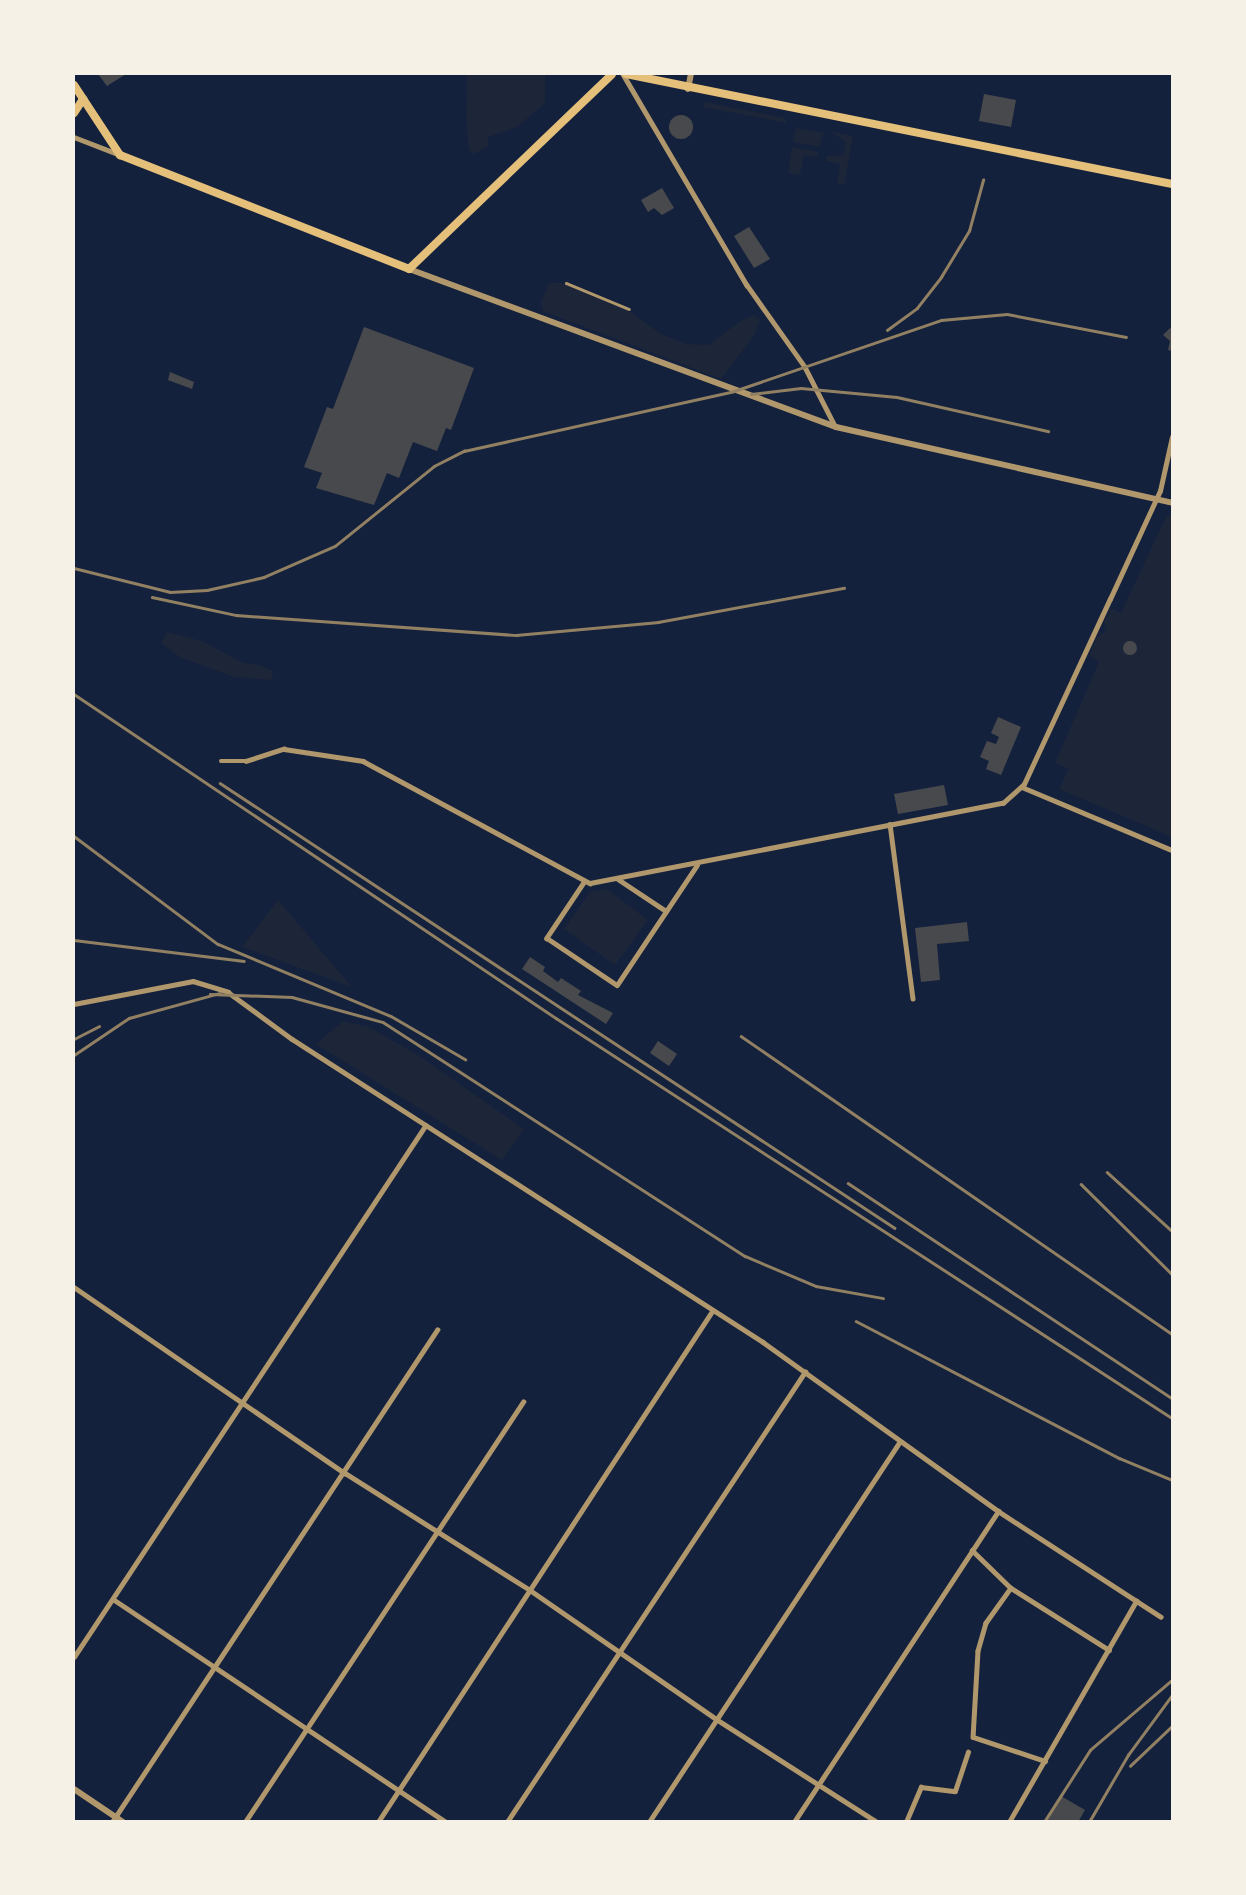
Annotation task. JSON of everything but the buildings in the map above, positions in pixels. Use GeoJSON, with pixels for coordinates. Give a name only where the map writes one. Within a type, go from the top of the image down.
{"type":"FeatureCollection","features":[{"type":"Feature","properties":{"kind":"main road"},"geometry":{"type":"LineString","coordinates":[[74,85],[120,155],[409,269],[612,74]]}},
{"type":"Feature","properties":{"kind":"main road"},"geometry":{"type":"LineString","coordinates":[[624,74],[688,89],[1172,184]]}},
{"type":"Feature","properties":{"kind":"main road"},"geometry":{"type":"LineString","coordinates":[[74,114],[83,99]]}},
{"type":"Feature","properties":{"kind":"street"},"geometry":{"type":"LineString","coordinates":[[624,74],[747,285],[805,368],[836,427]]}},
{"type":"Feature","properties":{"kind":"street"},"geometry":{"type":"LineString","coordinates":[[666,84],[668,74]]}},
{"type":"Feature","properties":{"kind":"street"},"geometry":{"type":"LineString","coordinates":[[688,89],[691,74]]}},
{"type":"Feature","properties":{"kind":"street"},"geometry":{"type":"LineString","coordinates":[[74,137],[120,155]]}},
{"type":"Feature","properties":{"kind":"street"},"geometry":{"type":"LineString","coordinates":[[409,269],[836,427],[1172,503]]}},
{"type":"Feature","properties":{"kind":"street"},"geometry":{"type":"LineString","coordinates":[[221,761],[246,761],[284,748],[363,761],[500,831],[585,881],[618,879],[697,865],[890,824],[998,805],[1022,787],[1157,498],[1172,437]]}},
{"type":"Feature","properties":{"kind":"street"},"geometry":{"type":"LineString","coordinates":[[1022,787],[1172,850]]}},
{"type":"Feature","properties":{"kind":"street"},"geometry":{"type":"LineString","coordinates":[[890,824],[913,998]]}},
{"type":"Feature","properties":{"kind":"street"},"geometry":{"type":"LineString","coordinates":[[585,881],[547,938],[617,985],[697,865]]}},
{"type":"Feature","properties":{"kind":"street"},"geometry":{"type":"LineString","coordinates":[[618,879],[666,911]]}},
{"type":"Feature","properties":{"kind":"street"},"geometry":{"type":"LineString","coordinates":[[74,1004],[194,981],[218,987],[425,1126],[805,1372],[998,1511],[1161,1618]]}},
{"type":"Feature","properties":{"kind":"street"},"geometry":{"type":"LineString","coordinates":[[74,1657],[425,1126]]}},
{"type":"Feature","properties":{"kind":"street"},"geometry":{"type":"LineString","coordinates":[[74,1287],[345,1473],[530,1590],[716,1719],[877,1822]]}},
{"type":"Feature","properties":{"kind":"street"},"geometry":{"type":"LineString","coordinates":[[378,1822],[711,1313]]}},
{"type":"Feature","properties":{"kind":"street"},"geometry":{"type":"LineString","coordinates":[[114,1819],[437,1330]]}},
{"type":"Feature","properties":{"kind":"street"},"geometry":{"type":"LineString","coordinates":[[507,1822],[805,1372]]}},
{"type":"Feature","properties":{"kind":"street"},"geometry":{"type":"LineString","coordinates":[[245,1822],[523,1402]]}},
{"type":"Feature","properties":{"kind":"street"},"geometry":{"type":"LineString","coordinates":[[649,1822],[900,1442]]}},
{"type":"Feature","properties":{"kind":"street"},"geometry":{"type":"LineString","coordinates":[[793,1822],[998,1511]]}},
{"type":"Feature","properties":{"kind":"street"},"geometry":{"type":"LineString","coordinates":[[972,1550],[1011,1588],[1109,1650]]}},
{"type":"Feature","properties":{"kind":"street"},"geometry":{"type":"LineString","coordinates":[[1011,1588],[986,1623],[978,1651],[973,1737],[1045,1761]]}},
{"type":"Feature","properties":{"kind":"street"},"geometry":{"type":"LineString","coordinates":[[113,1599],[446,1822]]}},
{"type":"Feature","properties":{"kind":"street"},"geometry":{"type":"LineString","coordinates":[[1009,1822],[1136,1601]]}},
{"type":"Feature","properties":{"kind":"street"},"geometry":{"type":"LineString","coordinates":[[906,1822],[921,1787],[955,1791],[968,1752]]}},
{"type":"Feature","properties":{"kind":"street"},"geometry":{"type":"LineString","coordinates":[[74,1789],[114,1819],[123,1822]]}},
{"type":"Feature","properties":{"kind":"lane"},"geometry":{"type":"LineString","coordinates":[[566,283],[629,309]]}},
{"type":"Feature","properties":{"kind":"shaded area"},"geometry":{"type":"Polygon","coordinates":[[[467,74],[545,74],[545,103],[517,127],[488,137],[488,146],[474,154],[469,150],[466,121],[467,74]]]}},
{"type":"Feature","properties":{"kind":"shaded area"},"geometry":{"type":"Polygon","coordinates":[[[704,102],[785,118],[787,123],[703,107],[704,102]]]}},
{"type":"Feature","properties":{"kind":"shaded area"},"geometry":{"type":"Polygon","coordinates":[[[796,128],[824,133],[819,147],[793,142],[796,128]]]}},
{"type":"Feature","properties":{"kind":"shaded area"},"geometry":{"type":"Polygon","coordinates":[[[831,132],[853,136],[844,185],[837,184],[840,164],[826,161],[827,156],[843,155],[846,142],[831,132]]]}},
{"type":"Feature","properties":{"kind":"shaded area"},"geometry":{"type":"Polygon","coordinates":[[[792,147],[818,152],[817,157],[804,155],[800,175],[788,173],[792,147]]]}},
{"type":"Feature","properties":{"kind":"shaded area"},"geometry":{"type":"Polygon","coordinates":[[[549,283],[561,283],[632,313],[661,334],[686,344],[708,345],[741,321],[754,315],[760,319],[754,336],[721,379],[543,311],[541,302],[549,283]]]}},
{"type":"Feature","properties":{"kind":"shaded area"},"geometry":{"type":"Polygon","coordinates":[[[1172,515],[1172,837],[1059,789],[1069,769],[1055,763],[1099,662],[1089,655],[1097,637],[1107,630],[1104,622],[1111,608],[1121,613],[1166,517],[1172,515]]]}},
{"type":"Feature","properties":{"kind":"shaded area"},"geometry":{"type":"Polygon","coordinates":[[[167,632],[202,641],[243,663],[259,665],[273,671],[272,680],[234,677],[180,657],[161,643],[167,632]]]}},
{"type":"Feature","properties":{"kind":"shaded area"},"geometry":{"type":"Polygon","coordinates":[[[607,889],[648,920],[615,965],[564,929],[590,892],[607,889]]]}},
{"type":"Feature","properties":{"kind":"shaded area"},"geometry":{"type":"Polygon","coordinates":[[[278,900],[352,987],[242,947],[278,900]]]}},
{"type":"Feature","properties":{"kind":"shaded area"},"geometry":{"type":"Polygon","coordinates":[[[343,1021],[369,1027],[418,1055],[524,1129],[502,1160],[316,1044],[343,1021]]]}},
{"type":"Feature","properties":{"kind":"railway"},"geometry":{"type":"LineString","coordinates":[[887,330],[917,308],[941,277],[969,231],[983,180]]}},
{"type":"Feature","properties":{"kind":"railway"},"geometry":{"type":"LineString","coordinates":[[74,568],[170,592],[207,590],[264,577],[335,546],[434,466],[464,451],[734,391],[941,320],[1007,314],[1126,337]]}},
{"type":"Feature","properties":{"kind":"railway"},"geometry":{"type":"LineString","coordinates":[[751,394],[801,388],[897,397],[1048,431]]}},
{"type":"Feature","properties":{"kind":"railway"},"geometry":{"type":"LineString","coordinates":[[152,597],[236,615],[516,635],[658,622],[844,588]]}},
{"type":"Feature","properties":{"kind":"railway"},"geometry":{"type":"LineString","coordinates":[[74,694],[556,1018],[1172,1418]]}},
{"type":"Feature","properties":{"kind":"railway"},"geometry":{"type":"LineString","coordinates":[[220,783],[895,1228]]}},
{"type":"Feature","properties":{"kind":"railway"},"geometry":{"type":"LineString","coordinates":[[74,836],[218,944],[391,1016],[465,1059]]}},
{"type":"Feature","properties":{"kind":"railway"},"geometry":{"type":"LineString","coordinates":[[74,940],[244,961]]}},
{"type":"Feature","properties":{"kind":"railway"},"geometry":{"type":"LineString","coordinates":[[74,1055],[129,1018],[220,993]]}},
{"type":"Feature","properties":{"kind":"railway"},"geometry":{"type":"LineString","coordinates":[[210,994],[292,997],[383,1022],[745,1256],[816,1286],[883,1298]]}},
{"type":"Feature","properties":{"kind":"railway"},"geometry":{"type":"LineString","coordinates":[[74,1039],[99,1026]]}},
{"type":"Feature","properties":{"kind":"railway"},"geometry":{"type":"LineString","coordinates":[[741,1036],[1172,1334]]}},
{"type":"Feature","properties":{"kind":"railway"},"geometry":{"type":"LineString","coordinates":[[1107,1172],[1172,1231]]}},
{"type":"Feature","properties":{"kind":"railway"},"geometry":{"type":"LineString","coordinates":[[848,1183],[1172,1398]]}},
{"type":"Feature","properties":{"kind":"railway"},"geometry":{"type":"LineString","coordinates":[[1081,1184],[1172,1274]]}},
{"type":"Feature","properties":{"kind":"railway"},"geometry":{"type":"LineString","coordinates":[[856,1321],[1119,1458],[1172,1480]]}},
{"type":"Feature","properties":{"kind":"railway"},"geometry":{"type":"LineString","coordinates":[[1044,1822],[1090,1750],[1172,1680]]}},
{"type":"Feature","properties":{"kind":"railway"},"geometry":{"type":"LineString","coordinates":[[1089,1822],[1128,1755],[1172,1695]]}},
{"type":"Feature","properties":{"kind":"railway"},"geometry":{"type":"LineString","coordinates":[[1130,1766],[1172,1726]]}}]}
